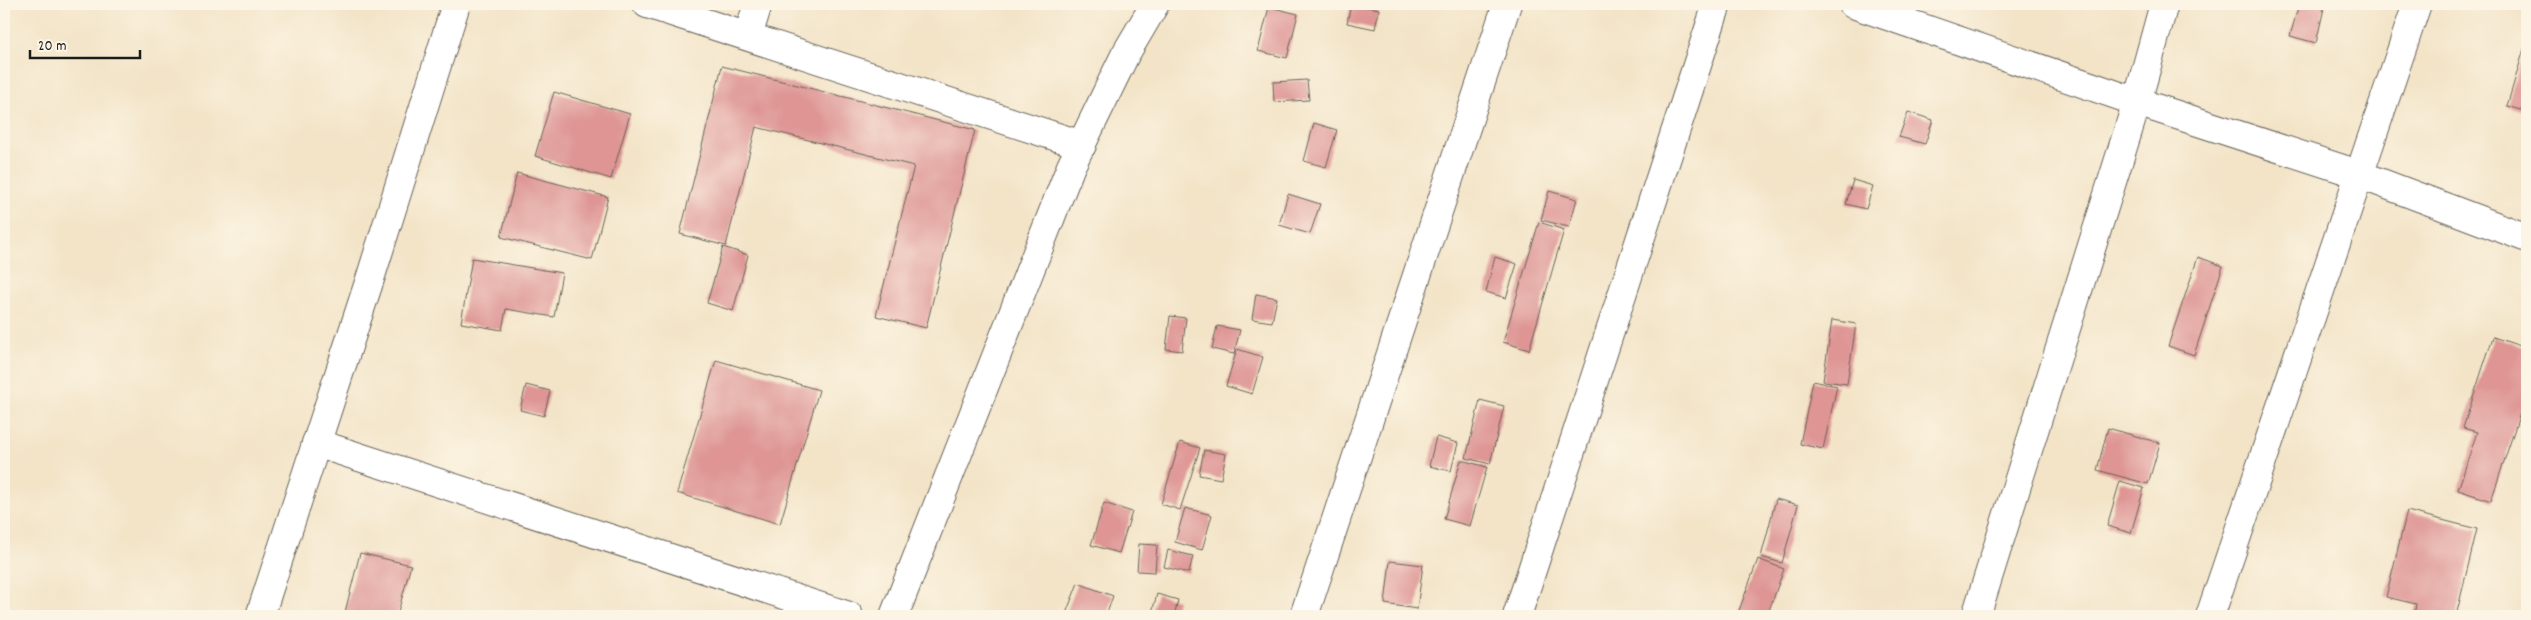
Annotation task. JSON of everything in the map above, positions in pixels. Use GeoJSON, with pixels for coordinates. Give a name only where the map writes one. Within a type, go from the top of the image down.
{"type":"FeatureCollection","features":[{"type":"Feature","properties":{"kind":"street"},"geometry":{"type":"LineString","coordinates":[[260,616],[456,4]]}},
{"type":"Feature","properties":{"kind":"street"},"geometry":{"type":"LineString","coordinates":[[647,4],[1082,144]]}},
{"type":"Feature","properties":{"kind":"street"},"geometry":{"type":"LineString","coordinates":[[748,36],[758,4]]}},
{"type":"Feature","properties":{"kind":"street"},"geometry":{"type":"LineString","coordinates":[[894,616],[1071,166],[1125,55],[1155,4]]}},
{"type":"Feature","properties":{"kind":"street"},"geometry":{"type":"LineString","coordinates":[[1304,616],[1507,4]]}},
{"type":"Feature","properties":{"kind":"street"},"geometry":{"type":"LineString","coordinates":[[1517,616],[1717,4]]}},
{"type":"Feature","properties":{"kind":"street"},"geometry":{"type":"LineString","coordinates":[[1853,4],[2137,102],[2358,174],[2527,238]]}},
{"type":"Feature","properties":{"kind":"street"},"geometry":{"type":"LineString","coordinates":[[1976,616],[2137,102],[2164,4]]}},
{"type":"Feature","properties":{"kind":"street"},"geometry":{"type":"LineString","coordinates":[[2210,616],[2417,4]]}},
{"type":"Feature","properties":{"kind":"street"},"geometry":{"type":"LineString","coordinates":[[316,443],[848,616]]}},
{"type":"Feature","properties":{"kind":"building"},"geometry":{"type":"Polygon","coordinates":[[[1351,4],[1379,9],[1375,29],[1347,23],[1351,4]]]}},
{"type":"Feature","properties":{"kind":"building"},"geometry":{"type":"Polygon","coordinates":[[[2299,4],[2325,4],[2316,43],[2290,36],[2299,4]]]}},
{"type":"Feature","properties":{"kind":"building"},"geometry":{"type":"Polygon","coordinates":[[[1269,7],[1298,14],[1287,58],[1258,51],[1269,7]]]}},
{"type":"Feature","properties":{"kind":"building"},"geometry":{"type":"Polygon","coordinates":[[[2527,39],[2527,112],[2507,106],[2527,39]]]}},
{"type":"Feature","properties":{"kind":"building"},"geometry":{"type":"Polygon","coordinates":[[[722,66],[975,130],[926,328],[876,316],[914,166],[756,127],[726,246],[680,234],[722,66]]]}},
{"type":"Feature","properties":{"kind":"building"},"geometry":{"type":"Polygon","coordinates":[[[1307,80],[1309,100],[1274,102],[1273,82],[1307,80]]]}},
{"type":"Feature","properties":{"kind":"building"},"geometry":{"type":"Polygon","coordinates":[[[554,92],[630,114],[611,179],[535,156],[554,92]]]}},
{"type":"Feature","properties":{"kind":"building"},"geometry":{"type":"Polygon","coordinates":[[[1908,112],[1933,120],[1925,144],[1899,137],[1908,112]]]}},
{"type":"Feature","properties":{"kind":"building"},"geometry":{"type":"Polygon","coordinates":[[[1314,123],[1337,130],[1326,167],[1304,161],[1314,123]]]}},
{"type":"Feature","properties":{"kind":"building"},"geometry":{"type":"Polygon","coordinates":[[[517,173],[608,197],[592,260],[501,237],[517,173]]]}},
{"type":"Feature","properties":{"kind":"building"},"geometry":{"type":"Polygon","coordinates":[[[1853,180],[1873,186],[1866,209],[1846,204],[1853,180]]]}},
{"type":"Feature","properties":{"kind":"building"},"geometry":{"type":"Polygon","coordinates":[[[1549,191],[1577,199],[1569,227],[1541,220],[1549,191]]]}},
{"type":"Feature","properties":{"kind":"building"},"geometry":{"type":"Polygon","coordinates":[[[1288,194],[1320,204],[1310,234],[1279,225],[1288,194]]]}},
{"type":"Feature","properties":{"kind":"building"},"geometry":{"type":"Polygon","coordinates":[[[1539,222],[1564,230],[1529,350],[1503,342],[1539,222]]]}},
{"type":"Feature","properties":{"kind":"building"},"geometry":{"type":"Polygon","coordinates":[[[723,247],[748,255],[733,311],[707,303],[723,247]]]}},
{"type":"Feature","properties":{"kind":"building"},"geometry":{"type":"Polygon","coordinates":[[[1495,257],[1517,264],[1506,298],[1486,292],[1495,257]]]}},
{"type":"Feature","properties":{"kind":"building"},"geometry":{"type":"Polygon","coordinates":[[[2198,257],[2223,266],[2194,355],[2168,346],[2198,257]]]}},
{"type":"Feature","properties":{"kind":"building"},"geometry":{"type":"Polygon","coordinates":[[[472,258],[562,273],[554,317],[506,309],[502,330],[461,323],[472,258]]]}},
{"type":"Feature","properties":{"kind":"building"},"geometry":{"type":"Polygon","coordinates":[[[1256,294],[1277,298],[1272,322],[1252,319],[1256,294]]]}},
{"type":"Feature","properties":{"kind":"building"},"geometry":{"type":"Polygon","coordinates":[[[1170,316],[1186,318],[1182,351],[1166,349],[1170,316]]]}},
{"type":"Feature","properties":{"kind":"building"},"geometry":{"type":"Polygon","coordinates":[[[1832,320],[1856,324],[1847,384],[1823,381],[1832,320]]]}},
{"type":"Feature","properties":{"kind":"building"},"geometry":{"type":"Polygon","coordinates":[[[1217,326],[1240,330],[1234,354],[1212,349],[1217,326]]]}},
{"type":"Feature","properties":{"kind":"building"},"geometry":{"type":"Polygon","coordinates":[[[2493,337],[2527,348],[2527,392],[2491,501],[2458,490],[2477,432],[2463,428],[2493,337]]]}},
{"type":"Feature","properties":{"kind":"building"},"geometry":{"type":"Polygon","coordinates":[[[1237,349],[1263,357],[1252,394],[1226,386],[1237,349]]]}},
{"type":"Feature","properties":{"kind":"building"},"geometry":{"type":"Polygon","coordinates":[[[716,360],[819,390],[780,524],[677,493],[716,360]]]}},
{"type":"Feature","properties":{"kind":"building"},"geometry":{"type":"Polygon","coordinates":[[[1813,381],[1837,386],[1823,449],[1800,444],[1813,381]]]}},
{"type":"Feature","properties":{"kind":"building"},"geometry":{"type":"Polygon","coordinates":[[[526,385],[550,391],[544,416],[520,410],[526,385]]]}},
{"type":"Feature","properties":{"kind":"building"},"geometry":{"type":"Polygon","coordinates":[[[1480,400],[1504,406],[1490,464],[1466,458],[1480,400]]]}},
{"type":"Feature","properties":{"kind":"building"},"geometry":{"type":"Polygon","coordinates":[[[2108,428],[2160,443],[2148,484],[2097,470],[2108,428]]]}},
{"type":"Feature","properties":{"kind":"building"},"geometry":{"type":"Polygon","coordinates":[[[1436,437],[1458,443],[1451,471],[1429,466],[1436,437]]]}},
{"type":"Feature","properties":{"kind":"building"},"geometry":{"type":"Polygon","coordinates":[[[1180,442],[1200,448],[1180,510],[1161,504],[1180,442]]]}},
{"type":"Feature","properties":{"kind":"building"},"geometry":{"type":"Polygon","coordinates":[[[1204,450],[1226,454],[1221,479],[1199,475],[1204,450]]]}},
{"type":"Feature","properties":{"kind":"building"},"geometry":{"type":"Polygon","coordinates":[[[1461,460],[1487,467],[1470,526],[1444,519],[1461,460]]]}},
{"type":"Feature","properties":{"kind":"building"},"geometry":{"type":"Polygon","coordinates":[[[2120,481],[2144,488],[2131,533],[2107,526],[2120,481]]]}},
{"type":"Feature","properties":{"kind":"building"},"geometry":{"type":"Polygon","coordinates":[[[1776,499],[1798,505],[1782,563],[1761,557],[1776,499]]]}},
{"type":"Feature","properties":{"kind":"building"},"geometry":{"type":"Polygon","coordinates":[[[1104,503],[1132,512],[1119,553],[1091,545],[1104,503]]]}},
{"type":"Feature","properties":{"kind":"building"},"geometry":{"type":"Polygon","coordinates":[[[1185,508],[1212,515],[1202,550],[1175,542],[1185,508]]]}},
{"type":"Feature","properties":{"kind":"building"},"geometry":{"type":"Polygon","coordinates":[[[2407,511],[2477,529],[2456,616],[2414,616],[2416,604],[2386,597],[2407,511]]]}},
{"type":"Feature","properties":{"kind":"building"},"geometry":{"type":"Polygon","coordinates":[[[1139,544],[1157,545],[1155,572],[1137,571],[1139,544]]]}},
{"type":"Feature","properties":{"kind":"building"},"geometry":{"type":"Polygon","coordinates":[[[1168,550],[1193,556],[1189,573],[1164,567],[1168,550]]]}},
{"type":"Feature","properties":{"kind":"building"},"geometry":{"type":"Polygon","coordinates":[[[360,553],[411,565],[397,616],[344,616],[360,553]]]}},
{"type":"Feature","properties":{"kind":"building"},"geometry":{"type":"Polygon","coordinates":[[[1758,559],[1784,569],[1767,616],[1737,616],[1758,559]]]}},
{"type":"Feature","properties":{"kind":"building"},"geometry":{"type":"Polygon","coordinates":[[[1390,561],[1423,565],[1417,609],[1385,604],[1390,561]]]}},
{"type":"Feature","properties":{"kind":"building"},"geometry":{"type":"Polygon","coordinates":[[[1078,583],[1113,596],[1106,616],[1065,616],[1078,583]]]}},
{"type":"Feature","properties":{"kind":"building"},"geometry":{"type":"Polygon","coordinates":[[[1157,594],[1178,600],[1174,616],[1151,616],[1157,594]]]}}]}
